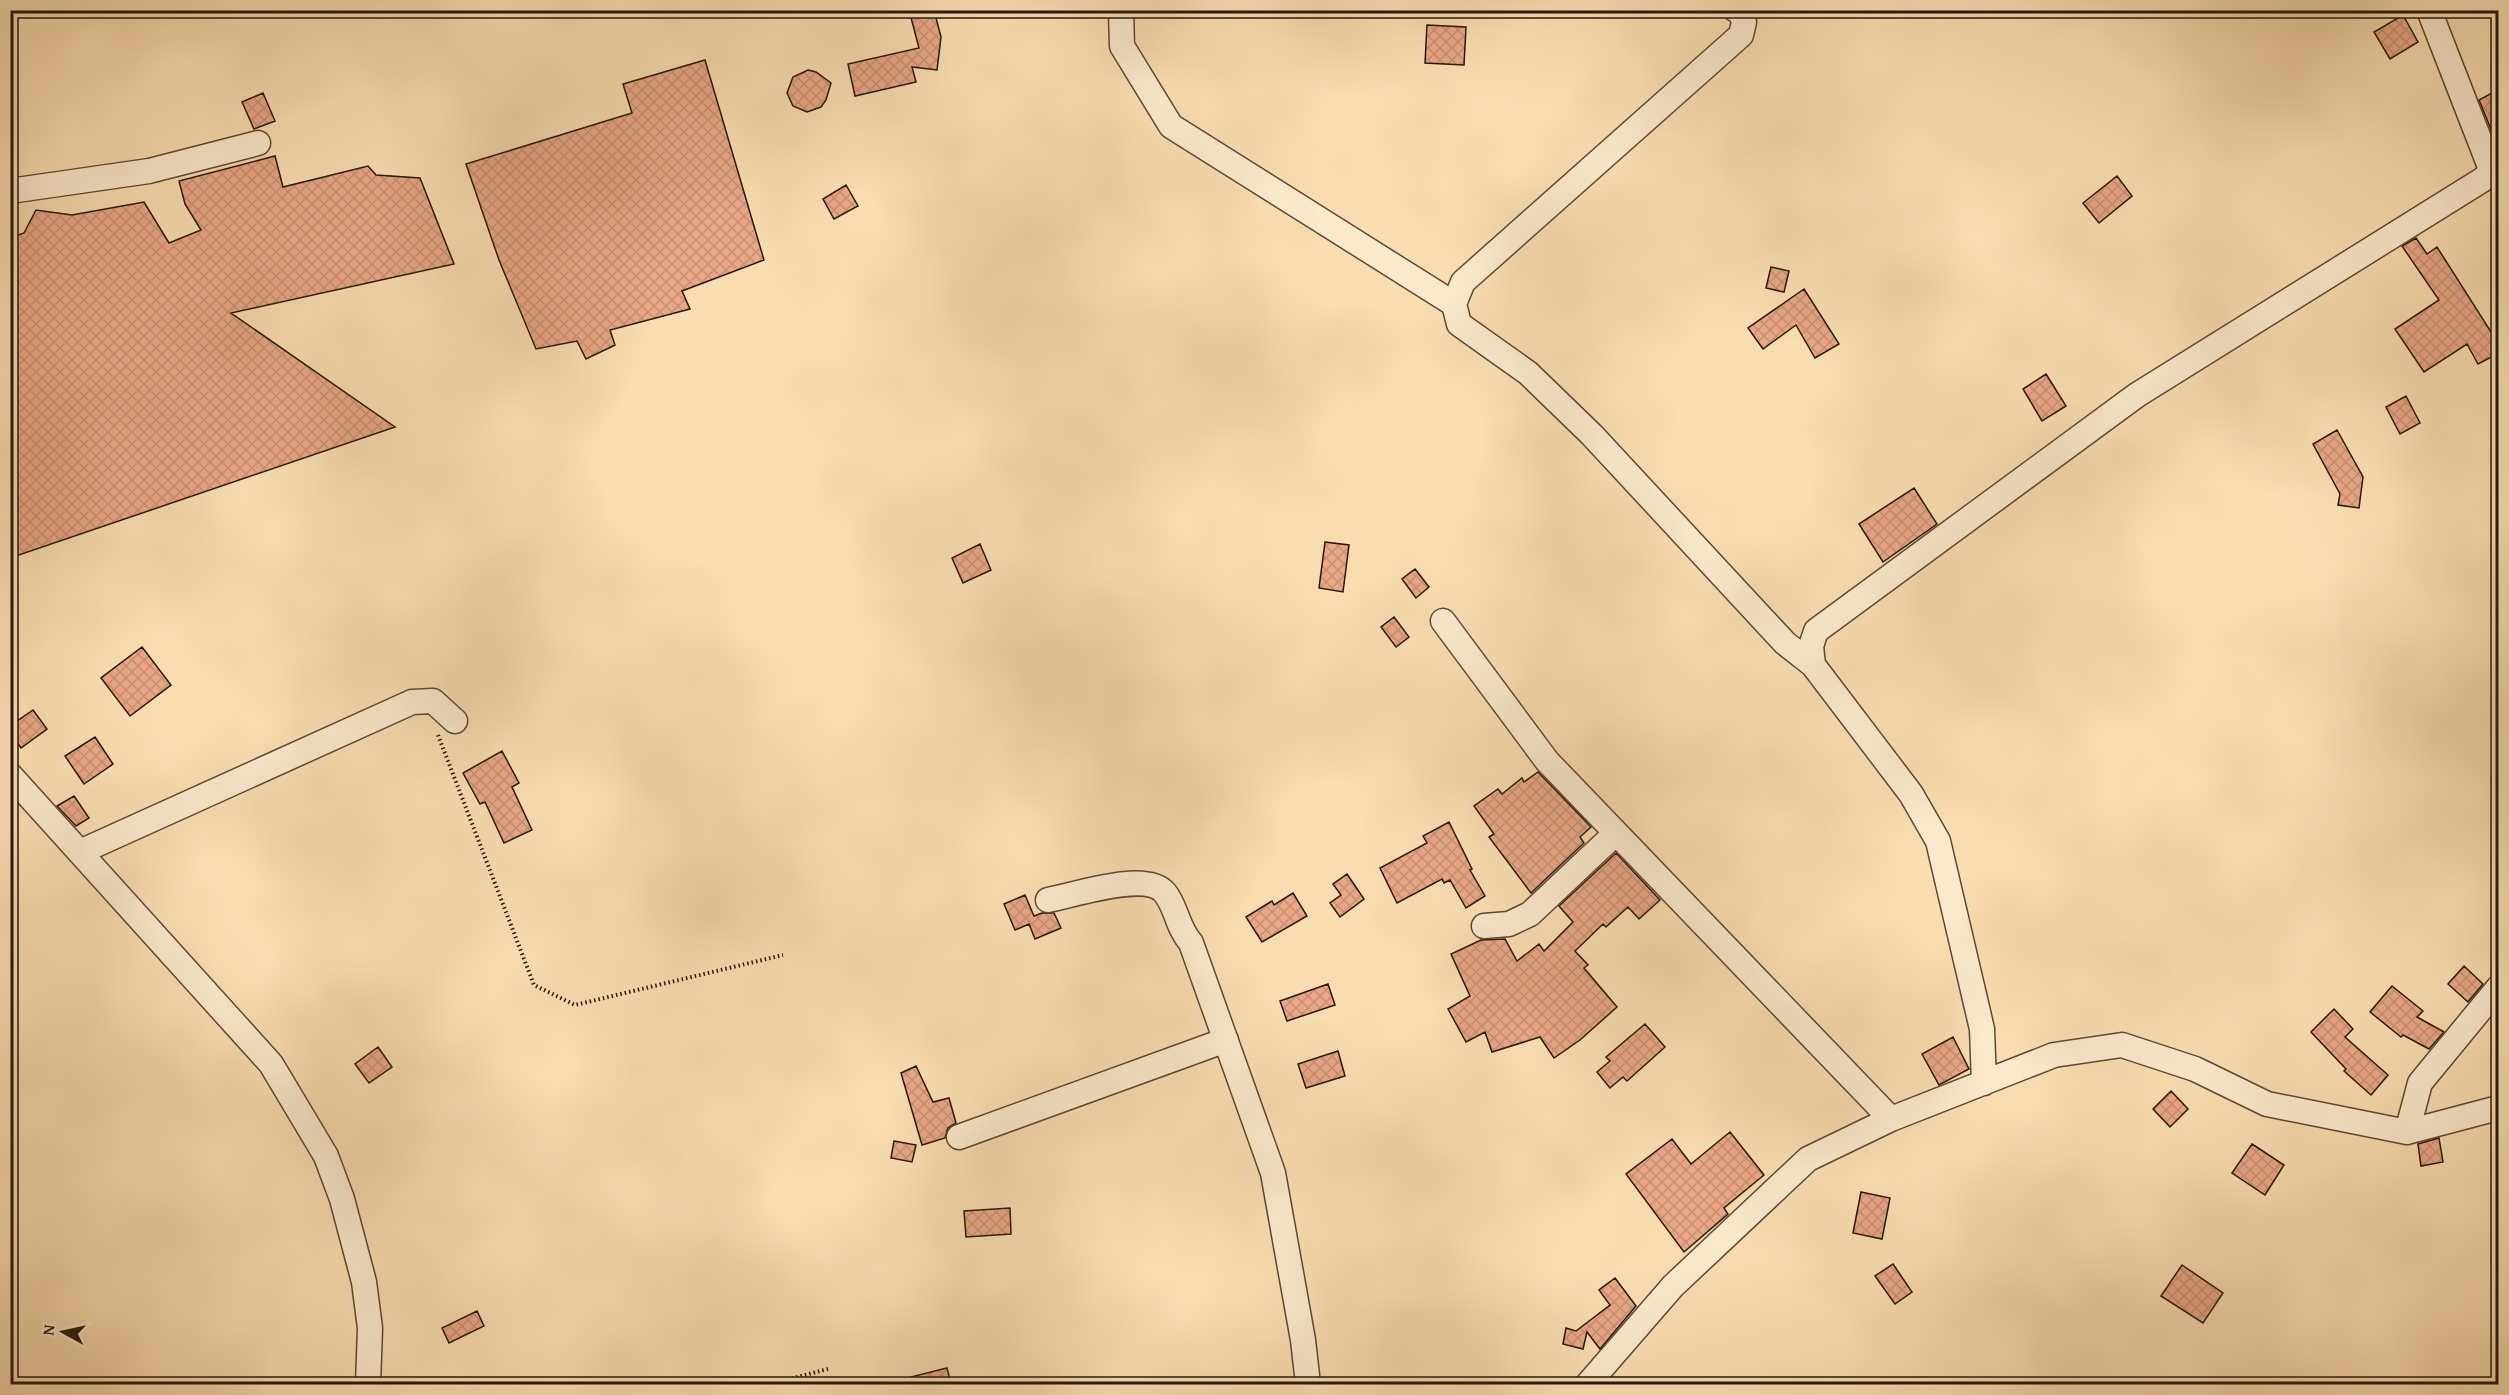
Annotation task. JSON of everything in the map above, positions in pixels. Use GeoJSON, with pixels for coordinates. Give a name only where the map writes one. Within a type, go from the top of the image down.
{"type":"FeatureCollection","features":[{"type":"Feature","properties":{"kind":"street"},"geometry":{"type":"LineString","coordinates":[[1121,10],[1122,46],[1172,126],[1454,304]]}},
{"type":"Feature","properties":{"kind":"street"},"geometry":{"type":"LineString","coordinates":[[1736,10],[1741,13],[1744,22],[1741,35],[1462,282],[1454,304],[1459,324],[1528,373],[1584,427],[1785,643],[1813,665],[1911,794],[1938,841],[1982,1029],[1984,1083]]}},
{"type":"Feature","properties":{"kind":"street"},"geometry":{"type":"LineString","coordinates":[[1813,665],[1811,645],[1816,632],[2138,396],[2495,170],[2429,10]]}},
{"type":"Feature","properties":{"kind":"street"},"geometry":{"type":"LineString","coordinates":[[10,191],[149,171],[258,143]]}},
{"type":"Feature","properties":{"kind":"street"},"geometry":{"type":"LineString","coordinates":[[1443,621],[1547,761],[1892,1119]]}},
{"type":"Feature","properties":{"kind":"street"},"geometry":{"type":"LineString","coordinates":[[80,852],[412,702],[433,701],[446,728]]}},
{"type":"Feature","properties":{"kind":"street"},"geometry":{"type":"LineString","coordinates":[[10,775],[271,1064],[326,1156],[342,1199],[364,1282],[370,1328],[368,1384]]}},
{"type":"Feature","properties":{"kind":"street"},"geometry":{"type":"LineString","coordinates":[[1484,926],[1509,924],[1530,914],[1616,833]]}},
{"type":"Feature","properties":{"kind":"street"},"geometry":{"type":"LineString","coordinates":[[1048,900],[1138,882],[1158,885],[1167,895],[1180,931],[1191,943],[1273,1173],[1303,1340],[1308,1384]]}},
{"type":"Feature","properties":{"kind":"street"},"geometry":{"type":"LineString","coordinates":[[2407,1132],[2420,1083],[2499,988]]}},
{"type":"Feature","properties":{"kind":"street"},"geometry":{"type":"LineString","coordinates":[[959,1137],[1226,1040]]}},
{"type":"Feature","properties":{"kind":"street"},"geometry":{"type":"LineString","coordinates":[[1588,1384],[1673,1286],[1808,1159],[1892,1119],[2054,1056],[2122,1045],[2195,1070],[2267,1104],[2407,1132],[2499,1108]]}},
{"type":"Feature","properties":{"kind":"path"},"geometry":{"type":"LineString","coordinates":[[446,728],[534,985],[575,1005],[783,955]]}},
{"type":"Feature","properties":{"kind":"path"},"geometry":{"type":"LineString","coordinates":[[770,1384],[828,1369]]}},
{"type":"Feature","properties":{"kind":"building"},"geometry":{"type":"Polygon","coordinates":[[[909,10],[934,10],[941,37],[937,70],[912,67],[916,82],[855,96],[848,64],[919,48],[909,10]]]}},
{"type":"Feature","properties":{"kind":"building"},"geometry":{"type":"Polygon","coordinates":[[[2403,15],[2418,42],[2390,59],[2374,32],[2403,15]]]}},
{"type":"Feature","properties":{"kind":"building"},"geometry":{"type":"Polygon","coordinates":[[[1427,25],[1466,27],[1464,65],[1425,63],[1427,25]]]}},
{"type":"Feature","properties":{"kind":"building"},"geometry":{"type":"Polygon","coordinates":[[[705,60],[764,260],[682,291],[690,309],[610,330],[615,345],[586,359],[577,341],[536,349],[499,260],[466,164],[632,113],[623,84],[705,60]]]}},
{"type":"Feature","properties":{"kind":"building"},"geometry":{"type":"Polygon","coordinates":[[[808,70],[816,72],[831,83],[826,100],[821,107],[807,112],[793,106],[787,93],[793,77],[808,70]]]}},
{"type":"Feature","properties":{"kind":"building"},"geometry":{"type":"Polygon","coordinates":[[[2499,89],[2499,149],[2479,100],[2499,89]]]}},
{"type":"Feature","properties":{"kind":"building"},"geometry":{"type":"Polygon","coordinates":[[[263,93],[275,121],[254,129],[242,102],[263,93]]]}},
{"type":"Feature","properties":{"kind":"building"},"geometry":{"type":"Polygon","coordinates":[[[275,156],[283,187],[368,166],[376,175],[420,178],[454,264],[231,313],[395,427],[10,558],[10,238],[24,233],[36,210],[72,215],[144,202],[169,243],[201,230],[185,204],[179,181],[275,156]]]}},
{"type":"Feature","properties":{"kind":"building"},"geometry":{"type":"Polygon","coordinates":[[[2117,176],[2132,196],[2099,223],[2083,203],[2117,176]]]}},
{"type":"Feature","properties":{"kind":"building"},"geometry":{"type":"Polygon","coordinates":[[[846,185],[858,206],[834,219],[823,199],[846,185]]]}},
{"type":"Feature","properties":{"kind":"building"},"geometry":{"type":"Polygon","coordinates":[[[2416,238],[2427,254],[2437,247],[2491,332],[2499,328],[2499,353],[2478,364],[2467,344],[2424,372],[2395,329],[2439,300],[2402,246],[2416,238]]]}},
{"type":"Feature","properties":{"kind":"building"},"geometry":{"type":"Polygon","coordinates":[[[1771,267],[1789,271],[1784,292],[1766,288],[1771,267]]]}},
{"type":"Feature","properties":{"kind":"building"},"geometry":{"type":"Polygon","coordinates":[[[1804,289],[1839,344],[1815,358],[1796,325],[1763,349],[1748,328],[1804,289]]]}},
{"type":"Feature","properties":{"kind":"building"},"geometry":{"type":"Polygon","coordinates":[[[2046,374],[2066,406],[2042,421],[2023,389],[2046,374]]]}},
{"type":"Feature","properties":{"kind":"building"},"geometry":{"type":"Polygon","coordinates":[[[2406,396],[2420,423],[2400,434],[2386,407],[2406,396]]]}},
{"type":"Feature","properties":{"kind":"building"},"geometry":{"type":"Polygon","coordinates":[[[2337,430],[2363,477],[2359,508],[2338,505],[2340,494],[2313,444],[2337,430]]]}},
{"type":"Feature","properties":{"kind":"building"},"geometry":{"type":"Polygon","coordinates":[[[1914,488],[1937,524],[1883,562],[1859,524],[1914,488]]]}},
{"type":"Feature","properties":{"kind":"building"},"geometry":{"type":"Polygon","coordinates":[[[1325,542],[1349,545],[1343,592],[1319,588],[1325,542]]]}},
{"type":"Feature","properties":{"kind":"building"},"geometry":{"type":"Polygon","coordinates":[[[980,544],[991,570],[963,583],[952,558],[980,544]]]}},
{"type":"Feature","properties":{"kind":"building"},"geometry":{"type":"Polygon","coordinates":[[[1415,569],[1429,587],[1416,598],[1402,579],[1415,569]]]}},
{"type":"Feature","properties":{"kind":"building"},"geometry":{"type":"Polygon","coordinates":[[[1394,617],[1409,637],[1396,647],[1381,627],[1394,617]]]}},
{"type":"Feature","properties":{"kind":"building"},"geometry":{"type":"Polygon","coordinates":[[[142,647],[171,685],[130,716],[101,678],[142,647]]]}},
{"type":"Feature","properties":{"kind":"building"},"geometry":{"type":"Polygon","coordinates":[[[33,710],[47,729],[21,748],[10,733],[10,726],[33,710]]]}},
{"type":"Feature","properties":{"kind":"building"},"geometry":{"type":"Polygon","coordinates":[[[95,737],[113,764],[84,784],[65,756],[95,737]]]}},
{"type":"Feature","properties":{"kind":"building"},"geometry":{"type":"Polygon","coordinates":[[[502,751],[519,783],[512,787],[532,830],[504,843],[485,802],[480,804],[463,773],[502,751]]]}},
{"type":"Feature","properties":{"kind":"building"},"geometry":{"type":"Polygon","coordinates":[[[1538,772],[1591,827],[1580,837],[1584,843],[1531,893],[1489,837],[1494,834],[1474,806],[1498,789],[1502,794],[1522,778],[1524,782],[1538,772]]]}},
{"type":"Feature","properties":{"kind":"building"},"geometry":{"type":"Polygon","coordinates":[[[74,796],[89,818],[76,826],[57,806],[74,796]]]}},
{"type":"Feature","properties":{"kind":"building"},"geometry":{"type":"Polygon","coordinates":[[[1449,822],[1472,869],[1470,870],[1485,896],[1466,908],[1450,880],[1444,883],[1442,879],[1397,903],[1380,868],[1427,843],[1423,836],[1449,822]]]}},
{"type":"Feature","properties":{"kind":"building"},"geometry":{"type":"Polygon","coordinates":[[[1616,853],[1660,900],[1639,919],[1628,907],[1606,927],[1603,924],[1575,951],[1588,965],[1584,968],[1617,1007],[1580,1040],[1554,1058],[1540,1037],[1492,1052],[1485,1032],[1466,1042],[1448,1009],[1470,996],[1451,954],[1481,940],[1505,939],[1517,961],[1539,944],[1544,951],[1573,922],[1559,906],[1616,853]]]}},
{"type":"Feature","properties":{"kind":"building"},"geometry":{"type":"Polygon","coordinates":[[[1347,874],[1364,899],[1340,917],[1330,903],[1341,895],[1333,884],[1347,874]]]}},
{"type":"Feature","properties":{"kind":"building"},"geometry":{"type":"Polygon","coordinates":[[[1293,893],[1307,916],[1262,942],[1246,917],[1272,901],[1274,905],[1293,893]]]}},
{"type":"Feature","properties":{"kind":"building"},"geometry":{"type":"Polygon","coordinates":[[[1025,895],[1034,916],[1054,913],[1061,928],[1035,939],[1029,924],[1015,930],[1004,904],[1025,895]]]}},
{"type":"Feature","properties":{"kind":"building"},"geometry":{"type":"Polygon","coordinates":[[[2464,966],[2483,984],[2468,1002],[2448,984],[2464,966]]]}},
{"type":"Feature","properties":{"kind":"building"},"geometry":{"type":"Polygon","coordinates":[[[1328,984],[1335,1005],[1287,1021],[1280,1001],[1328,984]]]}},
{"type":"Feature","properties":{"kind":"building"},"geometry":{"type":"Polygon","coordinates":[[[2392,986],[2423,1011],[2417,1017],[2444,1032],[2429,1049],[2403,1035],[2401,1037],[2370,1012],[2392,986]]]}},
{"type":"Feature","properties":{"kind":"building"},"geometry":{"type":"Polygon","coordinates":[[[2334,1009],[2353,1029],[2345,1037],[2388,1075],[2371,1095],[2344,1071],[2346,1069],[2311,1032],[2334,1009]]]}},
{"type":"Feature","properties":{"kind":"building"},"geometry":{"type":"Polygon","coordinates":[[[1645,1024],[1665,1047],[1627,1081],[1623,1077],[1610,1088],[1597,1072],[1610,1061],[1606,1057],[1645,1024]]]}},
{"type":"Feature","properties":{"kind":"building"},"geometry":{"type":"Polygon","coordinates":[[[1953,1037],[1969,1069],[1939,1085],[1922,1054],[1953,1037]]]}},
{"type":"Feature","properties":{"kind":"building"},"geometry":{"type":"Polygon","coordinates":[[[378,1047],[392,1067],[369,1083],[355,1064],[378,1047]]]}},
{"type":"Feature","properties":{"kind":"building"},"geometry":{"type":"Polygon","coordinates":[[[1338,1051],[1345,1076],[1306,1088],[1298,1064],[1338,1051]]]}},
{"type":"Feature","properties":{"kind":"building"},"geometry":{"type":"Polygon","coordinates":[[[916,1066],[933,1102],[949,1098],[956,1123],[948,1128],[945,1138],[922,1145],[901,1073],[916,1066]]]}},
{"type":"Feature","properties":{"kind":"building"},"geometry":{"type":"Polygon","coordinates":[[[2171,1091],[2188,1109],[2170,1127],[2153,1109],[2171,1091]]]}},
{"type":"Feature","properties":{"kind":"building"},"geometry":{"type":"Polygon","coordinates":[[[1730,1132],[1764,1175],[1724,1208],[1728,1214],[1684,1252],[1626,1174],[1672,1139],[1691,1164],[1730,1132]]]}},
{"type":"Feature","properties":{"kind":"building"},"geometry":{"type":"Polygon","coordinates":[[[2439,1138],[2443,1162],[2421,1166],[2418,1144],[2439,1138]]]}},
{"type":"Feature","properties":{"kind":"building"},"geometry":{"type":"Polygon","coordinates":[[[894,1141],[916,1145],[912,1162],[891,1158],[894,1141]]]}},
{"type":"Feature","properties":{"kind":"building"},"geometry":{"type":"Polygon","coordinates":[[[2252,1144],[2284,1165],[2265,1195],[2232,1173],[2252,1144]]]}},
{"type":"Feature","properties":{"kind":"building"},"geometry":{"type":"Polygon","coordinates":[[[1861,1192],[1890,1198],[1882,1239],[1853,1233],[1861,1192]]]}},
{"type":"Feature","properties":{"kind":"building"},"geometry":{"type":"Polygon","coordinates":[[[1010,1208],[1011,1234],[966,1237],[964,1211],[1010,1208]]]}},
{"type":"Feature","properties":{"kind":"building"},"geometry":{"type":"Polygon","coordinates":[[[1893,1264],[1912,1292],[1895,1304],[1875,1276],[1893,1264]]]}},
{"type":"Feature","properties":{"kind":"building"},"geometry":{"type":"Polygon","coordinates":[[[2182,1265],[2223,1293],[2203,1323],[2161,1296],[2182,1265]]]}},
{"type":"Feature","properties":{"kind":"building"},"geometry":{"type":"Polygon","coordinates":[[[1615,1278],[1636,1306],[1600,1349],[1587,1332],[1583,1349],[1563,1344],[1566,1328],[1576,1331],[1610,1305],[1599,1290],[1615,1278]]]}},
{"type":"Feature","properties":{"kind":"building"},"geometry":{"type":"Polygon","coordinates":[[[477,1311],[484,1326],[449,1343],[442,1328],[477,1311]]]}},
{"type":"Feature","properties":{"kind":"building"},"geometry":{"type":"Polygon","coordinates":[[[947,1368],[951,1384],[904,1384],[903,1379],[947,1368]]]}}]}
